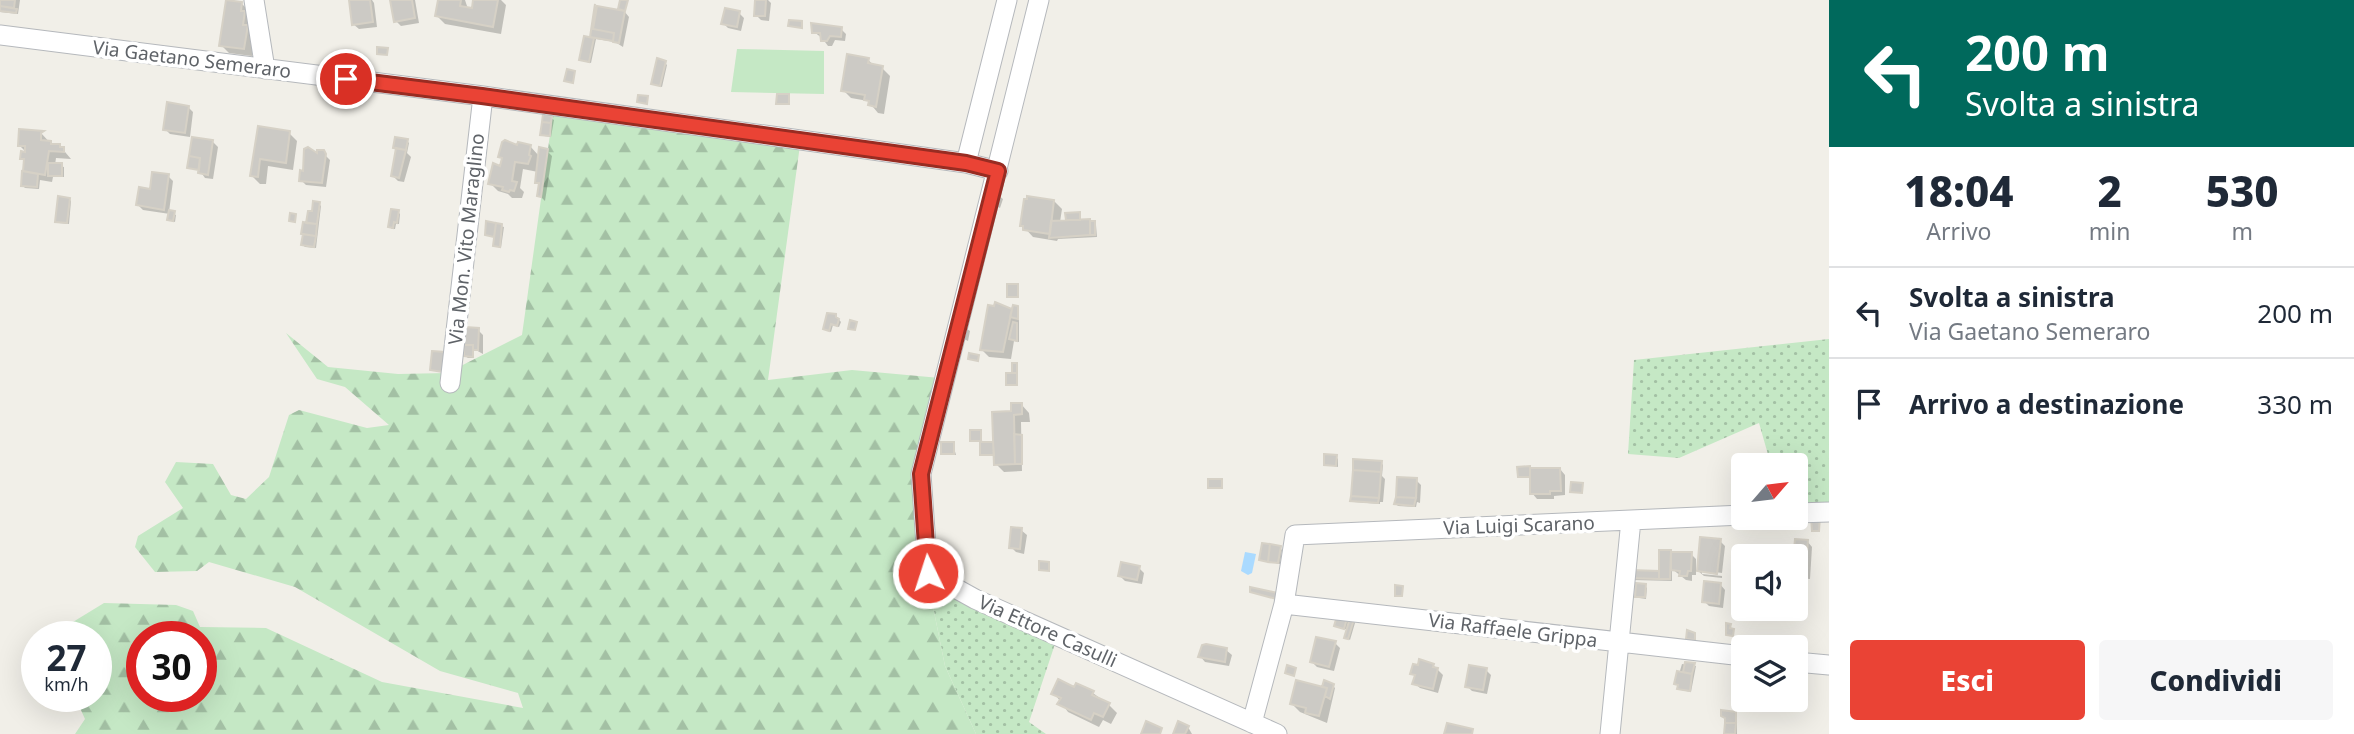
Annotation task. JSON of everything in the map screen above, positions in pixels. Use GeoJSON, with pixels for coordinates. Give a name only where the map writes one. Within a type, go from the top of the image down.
{"type":"FeatureCollection","features":[{"type":"Feature","properties":{"kind":"street"},"geometry":{"type":"LineString","coordinates":[[254,0],[265,69]]}},
{"type":"Feature","properties":{"kind":"street"},"geometry":{"type":"LineString","coordinates":[[998,171],[966,163],[1007,0]]}},
{"type":"Feature","properties":{"kind":"street","name":"Via Ettore Casulli"},"geometry":{"type":"LineString","coordinates":[[1039,0],[921,474],[928,573],[975,599],[1277,734]]}},
{"type":"Feature","properties":{"kind":"street","name":"Via Gaetano Semeraro"},"geometry":{"type":"LineString","coordinates":[[0,35],[482,96],[966,163]]}},
{"type":"Feature","properties":{"kind":"street","name":"Via Mon. Vito Maraglino"},"geometry":{"type":"LineString","coordinates":[[450,383],[482,96]]}},
{"type":"Feature","properties":{"kind":"street"},"geometry":{"type":"LineString","coordinates":[[1808,513],[1829,512]]}},
{"type":"Feature","properties":{"kind":"street","name":"Via Luigi Scarano"},"geometry":{"type":"LineString","coordinates":[[1284,604],[1295,535],[1731,516]]}},
{"type":"Feature","properties":{"kind":"street"},"geometry":{"type":"LineString","coordinates":[[1610,734],[1631,520]]}},
{"type":"Feature","properties":{"kind":"street"},"geometry":{"type":"LineString","coordinates":[[1252,723],[1284,604]]}},
{"type":"Feature","properties":{"kind":"street","name":"Via Raffaele Grippa"},"geometry":{"type":"LineString","coordinates":[[1284,604],[1731,655]]}},
{"type":"Feature","properties":{"kind":"street"},"geometry":{"type":"LineString","coordinates":[[1808,663],[1829,666]]}},
{"type":"Feature","properties":{"kind":"green space"},"geometry":{"type":"Polygon","coordinates":[[[737,49],[824,51],[824,94],[731,92],[737,49]]]}},
{"type":"Feature","properties":{"kind":"green space"},"geometry":{"type":"Polygon","coordinates":[[[553,113],[800,145],[768,380],[852,370],[940,378],[919,475],[926,572],[945,666],[976,734],[75,734],[85,719],[82,712],[112,712],[112,621],[75,621],[104,603],[176,605],[193,611],[197,621],[126,621],[126,712],[217,712],[217,627],[266,628],[382,682],[523,708],[518,693],[440,671],[295,587],[209,562],[197,571],[155,572],[135,547],[138,536],[183,508],[165,482],[176,462],[213,464],[231,495],[246,499],[269,477],[289,415],[299,410],[367,428],[389,425],[345,387],[317,379],[286,333],[328,367],[398,374],[447,373],[522,335],[553,113]]]}},
{"type":"Feature","properties":{"kind":"green space"},"geometry":{"type":"Polygon","coordinates":[[[1829,339],[1829,507],[1808,508],[1808,453],[1768,453],[1759,423],[1679,458],[1628,454],[1634,360],[1829,339]]]}},
{"type":"Feature","properties":{"kind":"green space"},"geometry":{"type":"Polygon","coordinates":[[[926,572],[1057,638],[1029,722],[1046,734],[976,734],[945,666],[926,572]]]}},
{"type":"Feature","properties":{"kind":"water"},"geometry":{"type":"Polygon","coordinates":[[[1245,552],[1256,554],[1252,573],[1248,575],[1241,571],[1245,552]]]}},
{"type":"Feature","properties":{"kind":"building"},"geometry":{"type":"Polygon","coordinates":[[[0,0],[15,0],[14,8],[0,6],[0,0]]]}},
{"type":"Feature","properties":{"kind":"building"},"geometry":{"type":"Polygon","coordinates":[[[226,0],[242,2],[241,11],[245,11],[243,25],[248,25],[244,49],[219,46],[226,0]]]}},
{"type":"Feature","properties":{"kind":"building"},"geometry":{"type":"Polygon","coordinates":[[[349,0],[370,0],[373,22],[352,25],[349,0]]]}},
{"type":"Feature","properties":{"kind":"building"},"geometry":{"type":"Polygon","coordinates":[[[390,0],[412,0],[415,18],[394,22],[390,0]]]}},
{"type":"Feature","properties":{"kind":"building"},"geometry":{"type":"Polygon","coordinates":[[[438,0],[461,0],[460,6],[472,8],[473,0],[498,0],[493,27],[435,16],[438,0]]]}},
{"type":"Feature","properties":{"kind":"building"},"geometry":{"type":"Polygon","coordinates":[[[620,0],[628,0],[625,11],[618,9],[620,0]]]}},
{"type":"Feature","properties":{"kind":"building"},"geometry":{"type":"Polygon","coordinates":[[[755,0],[766,0],[765,16],[754,16],[755,0]]]}},
{"type":"Feature","properties":{"kind":"building"},"geometry":{"type":"Polygon","coordinates":[[[595,4],[593,29],[614,33],[613,41],[590,37],[595,4]]]}},
{"type":"Feature","properties":{"kind":"building"},"geometry":{"type":"Polygon","coordinates":[[[0,6],[17,9],[16,13],[0,11],[0,6]]]}},
{"type":"Feature","properties":{"kind":"building"},"geometry":{"type":"Polygon","coordinates":[[[597,6],[625,11],[619,43],[613,42],[614,33],[593,29],[597,6]]]}},
{"type":"Feature","properties":{"kind":"building"},"geometry":{"type":"Polygon","coordinates":[[[725,8],[740,11],[737,27],[721,24],[725,8]]]}},
{"type":"Feature","properties":{"kind":"building"},"geometry":{"type":"Polygon","coordinates":[[[789,20],[802,21],[802,28],[788,26],[789,20]]]}},
{"type":"Feature","properties":{"kind":"building"},"geometry":{"type":"Polygon","coordinates":[[[811,23],[842,27],[841,37],[830,36],[827,41],[821,41],[820,33],[812,33],[811,23]]]}},
{"type":"Feature","properties":{"kind":"building"},"geometry":{"type":"Polygon","coordinates":[[[584,36],[594,38],[589,62],[579,60],[584,36]]]}},
{"type":"Feature","properties":{"kind":"building"},"geometry":{"type":"Polygon","coordinates":[[[377,47],[388,48],[387,55],[377,54],[377,47]]]}},
{"type":"Feature","properties":{"kind":"building"},"geometry":{"type":"Polygon","coordinates":[[[847,54],[869,58],[868,63],[883,66],[876,107],[868,105],[869,101],[864,100],[865,95],[841,91],[847,54]]]}},
{"type":"Feature","properties":{"kind":"building"},"geometry":{"type":"Polygon","coordinates":[[[657,58],[666,61],[660,86],[651,84],[657,58]]]}},
{"type":"Feature","properties":{"kind":"building"},"geometry":{"type":"Polygon","coordinates":[[[567,69],[575,71],[573,83],[564,81],[567,69]]]}},
{"type":"Feature","properties":{"kind":"building"},"geometry":{"type":"Polygon","coordinates":[[[777,94],[789,94],[789,104],[776,104],[777,94]]]}},
{"type":"Feature","properties":{"kind":"building"},"geometry":{"type":"Polygon","coordinates":[[[638,95],[648,96],[647,104],[637,102],[638,95]]]}},
{"type":"Feature","properties":{"kind":"building"},"geometry":{"type":"Polygon","coordinates":[[[167,102],[189,106],[185,133],[163,130],[167,102]]]}},
{"type":"Feature","properties":{"kind":"building"},"geometry":{"type":"Polygon","coordinates":[[[543,114],[552,116],[551,123],[542,122],[543,114]]]}},
{"type":"Feature","properties":{"kind":"building"},"geometry":{"type":"Polygon","coordinates":[[[542,122],[551,123],[550,136],[540,135],[542,122]]]}},
{"type":"Feature","properties":{"kind":"building"},"geometry":{"type":"Polygon","coordinates":[[[258,126],[290,131],[286,163],[260,159],[258,177],[250,176],[258,126]]]}},
{"type":"Feature","properties":{"kind":"building"},"geometry":{"type":"Polygon","coordinates":[[[19,129],[44,131],[41,133],[41,140],[64,147],[64,152],[49,151],[45,175],[23,171],[24,159],[20,159],[21,151],[25,152],[25,146],[18,146],[19,129]]]}},
{"type":"Feature","properties":{"kind":"building"},"geometry":{"type":"Polygon","coordinates":[[[192,137],[213,140],[208,175],[198,173],[200,158],[189,156],[192,137]]]}},
{"type":"Feature","properties":{"kind":"building"},"geometry":{"type":"Polygon","coordinates":[[[395,137],[408,139],[406,150],[393,148],[395,137]]]}},
{"type":"Feature","properties":{"kind":"building"},"geometry":{"type":"Polygon","coordinates":[[[505,140],[517,145],[518,142],[531,145],[528,164],[515,162],[512,181],[517,182],[514,191],[509,192],[502,190],[503,187],[488,184],[493,163],[500,166],[502,158],[498,157],[505,140]]]}},
{"type":"Feature","properties":{"kind":"building"},"geometry":{"type":"Polygon","coordinates":[[[308,147],[317,153],[317,150],[324,150],[326,154],[322,183],[299,181],[300,170],[303,171],[304,149],[308,147]]]}},
{"type":"Feature","properties":{"kind":"building"},"geometry":{"type":"Polygon","coordinates":[[[539,147],[548,149],[541,197],[537,196],[539,183],[535,183],[539,147]]]}},
{"type":"Feature","properties":{"kind":"building"},"geometry":{"type":"Polygon","coordinates":[[[396,148],[406,150],[399,178],[391,176],[396,148]]]}},
{"type":"Feature","properties":{"kind":"building"},"geometry":{"type":"Polygon","coordinates":[[[189,156],[200,158],[199,170],[187,168],[189,156]]]}},
{"type":"Feature","properties":{"kind":"building"},"geometry":{"type":"Polygon","coordinates":[[[48,163],[62,163],[62,176],[48,176],[48,163]]]}},
{"type":"Feature","properties":{"kind":"building"},"geometry":{"type":"Polygon","coordinates":[[[22,171],[38,174],[37,187],[21,186],[22,171]]]}},
{"type":"Feature","properties":{"kind":"building"},"geometry":{"type":"Polygon","coordinates":[[[152,172],[169,174],[164,210],[136,205],[139,187],[150,189],[152,172]]]}},
{"type":"Feature","properties":{"kind":"building"},"geometry":{"type":"Polygon","coordinates":[[[58,196],[70,198],[67,223],[55,222],[58,196]]]}},
{"type":"Feature","properties":{"kind":"building"},"geometry":{"type":"Polygon","coordinates":[[[1027,196],[1054,200],[1050,234],[1023,230],[1023,226],[1020,226],[1024,199],[1027,199],[1027,196]]]}},
{"type":"Feature","properties":{"kind":"building"},"geometry":{"type":"Polygon","coordinates":[[[313,201],[320,202],[317,224],[306,223],[313,201]]]}},
{"type":"Feature","properties":{"kind":"building"},"geometry":{"type":"Polygon","coordinates":[[[391,209],[399,210],[397,223],[394,222],[393,228],[388,227],[391,209]]]}},
{"type":"Feature","properties":{"kind":"building"},"geometry":{"type":"Polygon","coordinates":[[[169,210],[175,211],[173,221],[167,220],[169,210]]]}},
{"type":"Feature","properties":{"kind":"building"},"geometry":{"type":"Polygon","coordinates":[[[1080,212],[1080,220],[1066,220],[1065,213],[1080,212]]]}},
{"type":"Feature","properties":{"kind":"building"},"geometry":{"type":"Polygon","coordinates":[[[290,213],[296,214],[295,222],[289,221],[290,213]]]}},
{"type":"Feature","properties":{"kind":"building"},"geometry":{"type":"Polygon","coordinates":[[[1090,219],[1090,235],[1049,238],[1051,221],[1090,219]]]}},
{"type":"Feature","properties":{"kind":"building"},"geometry":{"type":"Polygon","coordinates":[[[486,221],[496,223],[494,237],[485,235],[486,221]]]}},
{"type":"Feature","properties":{"kind":"building"},"geometry":{"type":"Polygon","coordinates":[[[1090,221],[1095,221],[1095,235],[1090,235],[1090,221]]]}},
{"type":"Feature","properties":{"kind":"building"},"geometry":{"type":"Polygon","coordinates":[[[303,222],[317,224],[316,236],[301,234],[303,222]]]}},
{"type":"Feature","properties":{"kind":"building"},"geometry":{"type":"Polygon","coordinates":[[[496,223],[502,224],[500,247],[493,246],[496,223]]]}},
{"type":"Feature","properties":{"kind":"building"},"geometry":{"type":"Polygon","coordinates":[[[303,234],[316,236],[314,247],[301,245],[303,234]]]}},
{"type":"Feature","properties":{"kind":"building"},"geometry":{"type":"Polygon","coordinates":[[[1007,284],[1018,284],[1018,297],[1007,297],[1007,284]]]}},
{"type":"Feature","properties":{"kind":"building"},"geometry":{"type":"Polygon","coordinates":[[[995,302],[1012,309],[1003,352],[980,350],[988,305],[994,306],[995,302]]]}},
{"type":"Feature","properties":{"kind":"building"},"geometry":{"type":"Polygon","coordinates":[[[1013,305],[1018,306],[1018,319],[1010,317],[1013,305]]]}},
{"type":"Feature","properties":{"kind":"building"},"geometry":{"type":"Polygon","coordinates":[[[827,313],[836,314],[839,319],[837,326],[831,324],[829,331],[823,329],[827,313]]]}},
{"type":"Feature","properties":{"kind":"building"},"geometry":{"type":"Polygon","coordinates":[[[850,320],[857,322],[855,330],[848,329],[850,320]]]}},
{"type":"Feature","properties":{"kind":"building"},"geometry":{"type":"Polygon","coordinates":[[[1013,322],[1017,323],[1017,341],[1009,339],[1013,322]]]}},
{"type":"Feature","properties":{"kind":"building"},"geometry":{"type":"Polygon","coordinates":[[[465,327],[479,328],[478,350],[473,350],[473,345],[464,345],[465,327]]]}},
{"type":"Feature","properties":{"kind":"building"},"geometry":{"type":"Polygon","coordinates":[[[464,345],[473,345],[473,357],[464,356],[464,345]]]}},
{"type":"Feature","properties":{"kind":"building"},"geometry":{"type":"Polygon","coordinates":[[[432,351],[445,352],[443,372],[430,370],[432,351]]]}},
{"type":"Feature","properties":{"kind":"building"},"geometry":{"type":"Polygon","coordinates":[[[969,353],[979,355],[978,361],[968,359],[969,353]]]}},
{"type":"Feature","properties":{"kind":"building"},"geometry":{"type":"Polygon","coordinates":[[[1012,363],[1017,363],[1017,373],[1012,373],[1012,363]]]}},
{"type":"Feature","properties":{"kind":"building"},"geometry":{"type":"Polygon","coordinates":[[[1006,373],[1017,373],[1017,385],[1006,385],[1006,373]]]}},
{"type":"Feature","properties":{"kind":"building"},"geometry":{"type":"Polygon","coordinates":[[[1011,403],[1022,403],[1022,414],[1014,415],[1015,464],[994,465],[992,412],[1011,411],[1011,403]]]}},
{"type":"Feature","properties":{"kind":"building"},"geometry":{"type":"Polygon","coordinates":[[[970,430],[981,430],[981,441],[970,441],[970,430]]]}},
{"type":"Feature","properties":{"kind":"building"},"geometry":{"type":"Polygon","coordinates":[[[1014,434],[1022,435],[1022,464],[1015,464],[1014,434]]]}},
{"type":"Feature","properties":{"kind":"building"},"geometry":{"type":"Polygon","coordinates":[[[941,442],[954,442],[954,454],[941,454],[941,442]]]}},
{"type":"Feature","properties":{"kind":"building"},"geometry":{"type":"Polygon","coordinates":[[[980,442],[993,442],[994,455],[980,455],[980,442]]]}},
{"type":"Feature","properties":{"kind":"building"},"geometry":{"type":"Polygon","coordinates":[[[1324,454],[1337,455],[1336,466],[1324,465],[1324,454]]]}},
{"type":"Feature","properties":{"kind":"building"},"geometry":{"type":"Polygon","coordinates":[[[1353,459],[1382,461],[1381,472],[1353,470],[1353,459]]]}},
{"type":"Feature","properties":{"kind":"building"},"geometry":{"type":"Polygon","coordinates":[[[1530,466],[1530,477],[1518,477],[1517,467],[1530,466]]]}},
{"type":"Feature","properties":{"kind":"building"},"geometry":{"type":"Polygon","coordinates":[[[1530,468],[1560,468],[1561,491],[1530,494],[1530,468]]]}},
{"type":"Feature","properties":{"kind":"building"},"geometry":{"type":"Polygon","coordinates":[[[1353,470],[1381,472],[1379,498],[1351,496],[1353,470]]]}},
{"type":"Feature","properties":{"kind":"building"},"geometry":{"type":"Polygon","coordinates":[[[1397,477],[1417,478],[1416,498],[1396,497],[1397,477]]]}},
{"type":"Feature","properties":{"kind":"building"},"geometry":{"type":"Polygon","coordinates":[[[1208,479],[1222,479],[1222,488],[1208,488],[1208,479]]]}},
{"type":"Feature","properties":{"kind":"building"},"geometry":{"type":"Polygon","coordinates":[[[1571,482],[1583,483],[1582,493],[1570,492],[1571,482]]]}},
{"type":"Feature","properties":{"kind":"building"},"geometry":{"type":"Polygon","coordinates":[[[1351,496],[1379,498],[1378,503],[1350,501],[1351,496]]]}},
{"type":"Feature","properties":{"kind":"building"},"geometry":{"type":"Polygon","coordinates":[[[1396,497],[1416,498],[1414,506],[1394,504],[1396,497]]]}},
{"type":"Feature","properties":{"kind":"building"},"geometry":{"type":"Polygon","coordinates":[[[1820,516],[1819,531],[1812,531],[1811,517],[1820,516]]]}},
{"type":"Feature","properties":{"kind":"building"},"geometry":{"type":"Polygon","coordinates":[[[1011,527],[1022,528],[1020,549],[1009,548],[1011,527]]]}},
{"type":"Feature","properties":{"kind":"building"},"geometry":{"type":"Polygon","coordinates":[[[1700,537],[1721,539],[1717,574],[1697,571],[1700,537]]]}},
{"type":"Feature","properties":{"kind":"building"},"geometry":{"type":"Polygon","coordinates":[[[1795,539],[1808,540],[1808,544],[1795,544],[1795,539]]]}},
{"type":"Feature","properties":{"kind":"building"},"geometry":{"type":"Polygon","coordinates":[[[1262,543],[1270,544],[1268,562],[1259,560],[1262,543]]]}},
{"type":"Feature","properties":{"kind":"building"},"geometry":{"type":"Polygon","coordinates":[[[1270,544],[1281,546],[1278,563],[1268,562],[1270,544]]]}},
{"type":"Feature","properties":{"kind":"building"},"geometry":{"type":"Polygon","coordinates":[[[1659,550],[1671,550],[1670,579],[1659,579],[1659,550]]]}},
{"type":"Feature","properties":{"kind":"building"},"geometry":{"type":"Polygon","coordinates":[[[1671,552],[1692,552],[1691,571],[1688,571],[1687,576],[1679,576],[1680,571],[1671,570],[1671,552]]]}},
{"type":"Feature","properties":{"kind":"building"},"geometry":{"type":"Polygon","coordinates":[[[1039,561],[1049,562],[1049,571],[1039,570],[1039,561]]]}},
{"type":"Feature","properties":{"kind":"building"},"geometry":{"type":"Polygon","coordinates":[[[1121,562],[1140,566],[1137,580],[1118,576],[1121,562]]]}},
{"type":"Feature","properties":{"kind":"building"},"geometry":{"type":"Polygon","coordinates":[[[1630,570],[1659,571],[1659,579],[1629,578],[1630,570]]]}},
{"type":"Feature","properties":{"kind":"building"},"geometry":{"type":"Polygon","coordinates":[[[1704,581],[1721,583],[1719,604],[1702,602],[1704,581]]]}},
{"type":"Feature","properties":{"kind":"building"},"geometry":{"type":"Polygon","coordinates":[[[1636,583],[1646,584],[1645,597],[1635,597],[1636,583]]]}},
{"type":"Feature","properties":{"kind":"building"},"geometry":{"type":"Polygon","coordinates":[[[1395,585],[1403,586],[1402,596],[1395,596],[1395,585]]]}},
{"type":"Feature","properties":{"kind":"building"},"geometry":{"type":"Polygon","coordinates":[[[1250,587],[1278,593],[1280,600],[1250,592],[1250,587]]]}},
{"type":"Feature","properties":{"kind":"building"},"geometry":{"type":"Polygon","coordinates":[[[1337,616],[1347,618],[1344,629],[1334,626],[1337,616]]]}},
{"type":"Feature","properties":{"kind":"building"},"geometry":{"type":"Polygon","coordinates":[[[1350,618],[1354,619],[1348,639],[1344,638],[1350,618]]]}},
{"type":"Feature","properties":{"kind":"building"},"geometry":{"type":"Polygon","coordinates":[[[1726,623],[1731,624],[1733,635],[1726,635],[1726,623]]]}},
{"type":"Feature","properties":{"kind":"building"},"geometry":{"type":"Polygon","coordinates":[[[1687,630],[1695,633],[1695,640],[1686,639],[1687,630]]]}},
{"type":"Feature","properties":{"kind":"building"},"geometry":{"type":"Polygon","coordinates":[[[1316,637],[1336,641],[1329,667],[1310,662],[1316,637]]]}},
{"type":"Feature","properties":{"kind":"building"},"geometry":{"type":"Polygon","coordinates":[[[1202,645],[1227,648],[1225,662],[1198,657],[1202,645]]]}},
{"type":"Feature","properties":{"kind":"building"},"geometry":{"type":"Polygon","coordinates":[[[1419,659],[1438,668],[1433,689],[1412,684],[1415,675],[1410,674],[1413,664],[1418,665],[1419,659]]]}},
{"type":"Feature","properties":{"kind":"building"},"geometry":{"type":"Polygon","coordinates":[[[1685,662],[1695,663],[1692,674],[1683,672],[1685,662]]]}},
{"type":"Feature","properties":{"kind":"building"},"geometry":{"type":"Polygon","coordinates":[[[1287,665],[1296,668],[1294,676],[1285,673],[1287,665]]]}},
{"type":"Feature","properties":{"kind":"building"},"geometry":{"type":"Polygon","coordinates":[[[1469,665],[1487,668],[1483,690],[1465,687],[1469,665]]]}},
{"type":"Feature","properties":{"kind":"building"},"geometry":{"type":"Polygon","coordinates":[[[1677,671],[1692,674],[1690,691],[1677,689],[1678,685],[1674,684],[1677,671]]]}},
{"type":"Feature","properties":{"kind":"building"},"geometry":{"type":"Polygon","coordinates":[[[1058,679],[1074,687],[1076,683],[1094,691],[1092,695],[1110,703],[1103,717],[1094,713],[1091,720],[1057,704],[1061,698],[1051,694],[1058,679]]]}},
{"type":"Feature","properties":{"kind":"building"},"geometry":{"type":"Polygon","coordinates":[[[1296,680],[1327,688],[1319,716],[1305,713],[1306,708],[1290,704],[1296,680]]]}},
{"type":"Feature","properties":{"kind":"building"},"geometry":{"type":"Polygon","coordinates":[[[1324,680],[1334,684],[1330,699],[1325,696],[1327,688],[1322,687],[1324,680]]]}},
{"type":"Feature","properties":{"kind":"building"},"geometry":{"type":"Polygon","coordinates":[[[1721,710],[1736,712],[1736,723],[1725,723],[1725,718],[1721,716],[1721,710]]]}},
{"type":"Feature","properties":{"kind":"building"},"geometry":{"type":"Polygon","coordinates":[[[1146,721],[1162,728],[1160,734],[1141,734],[1146,721]]]}},
{"type":"Feature","properties":{"kind":"building"},"geometry":{"type":"Polygon","coordinates":[[[1178,721],[1189,726],[1185,734],[1173,734],[1178,721]]]}},
{"type":"Feature","properties":{"kind":"building"},"geometry":{"type":"Polygon","coordinates":[[[1447,723],[1473,729],[1472,734],[1444,734],[1447,723]]]}},
{"type":"Feature","properties":{"kind":"building"},"geometry":{"type":"Polygon","coordinates":[[[1725,723],[1736,723],[1735,734],[1724,734],[1725,723]]]}},
{"type":"Feature","properties":{"kind":"route"},"geometry":{"type":"LineString","coordinates":[[346,79],[966,163],[998,171],[921,474],[928,573]]}}]}
